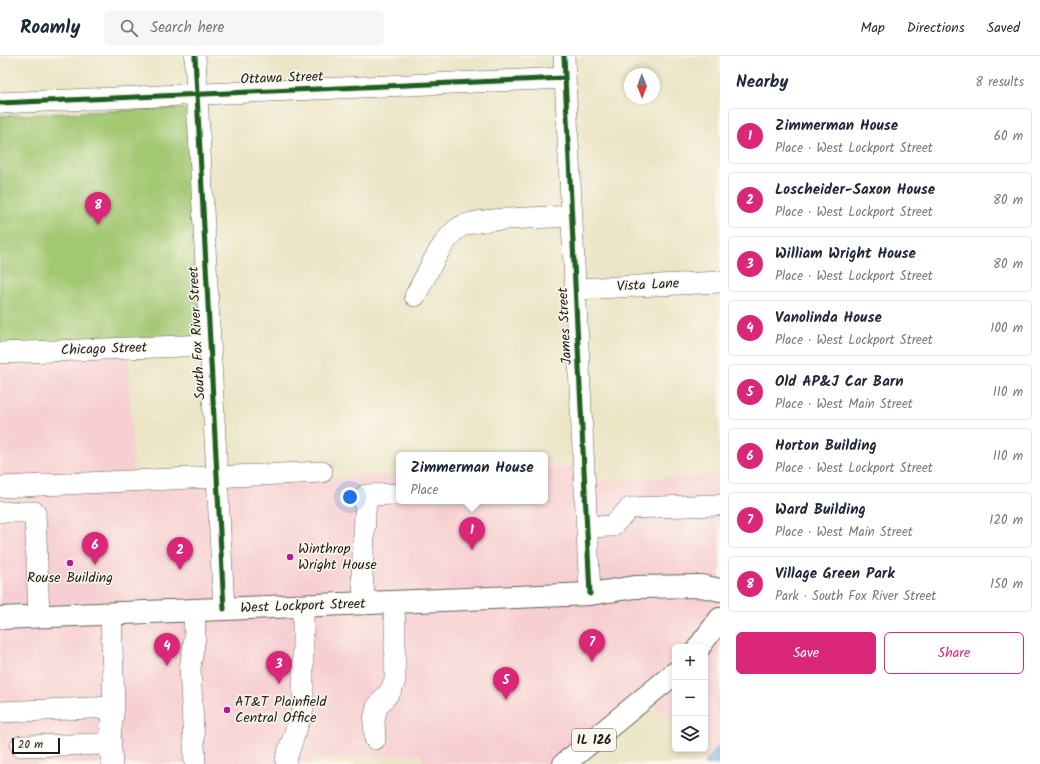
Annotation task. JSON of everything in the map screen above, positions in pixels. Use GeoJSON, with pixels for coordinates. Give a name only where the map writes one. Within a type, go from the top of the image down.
{"type":"FeatureCollection","features":[{"type":"Feature","properties":{"kind":"main road","name":"West Lockport Street"},"geometry":{"type":"LineString","coordinates":[[0,618],[365,604],[598,593],[621,588],[701,586],[720,590]]}},
{"type":"Feature","properties":{"kind":"main road","name":"West Lockport Street"},"geometry":{"type":"LineString","coordinates":[[598,593],[627,601],[699,601],[720,598]]}},
{"type":"Feature","properties":{"kind":"main road"},"geometry":{"type":"LineString","coordinates":[[701,644],[718,622]]}},
{"type":"Feature","properties":{"kind":"main road","name":"IL 126"},"geometry":{"type":"LineString","coordinates":[[573,761],[672,676]]}},
{"type":"Feature","properties":{"kind":"street","name":"South Fox River Street"},"geometry":{"type":"LineString","coordinates":[[195,56],[224,609]]}},
{"type":"Feature","properties":{"kind":"street","name":"James Street"},"geometry":{"type":"LineString","coordinates":[[564,56],[588,527],[598,593]]}},
{"type":"Feature","properties":{"kind":"street","name":"Ottawa Street"},"geometry":{"type":"LineString","coordinates":[[0,103],[565,78]]}},
{"type":"Feature","properties":{"kind":"street"},"geometry":{"type":"LineString","coordinates":[[415,296],[447,239],[460,227],[476,222],[572,216]]}},
{"type":"Feature","properties":{"kind":"street","name":"Vista Lane"},"geometry":{"type":"LineString","coordinates":[[576,289],[720,282]]}},
{"type":"Feature","properties":{"kind":"street","name":"Chicago Street"},"geometry":{"type":"LineString","coordinates":[[0,353],[209,345]]}},
{"type":"Feature","properties":{"kind":"street"},"geometry":{"type":"LineString","coordinates":[[0,486],[322,472]]}},
{"type":"Feature","properties":{"kind":"street"},"geometry":{"type":"LineString","coordinates":[[365,604],[362,575],[366,495],[396,494]]}},
{"type":"Feature","properties":{"kind":"street"},"geometry":{"type":"LineString","coordinates":[[588,527],[612,526],[630,508],[718,505]]}},
{"type":"Feature","properties":{"kind":"street"},"geometry":{"type":"LineString","coordinates":[[0,512],[35,512],[39,616]]}},
{"type":"Feature","properties":{"kind":"street"},"geometry":{"type":"LineString","coordinates":[[376,739],[374,719],[376,707],[392,690],[396,680],[395,623],[392,602]]}},
{"type":"Feature","properties":{"kind":"street"},"geometry":{"type":"LineString","coordinates":[[286,764],[286,759],[303,710],[303,606]]}},
{"type":"Feature","properties":{"kind":"street"},"geometry":{"type":"LineString","coordinates":[[194,610],[195,637],[190,668],[195,764]]}},
{"type":"Feature","properties":{"kind":"street"},"geometry":{"type":"LineString","coordinates":[[111,614],[114,707],[111,744],[112,764]]}},
{"type":"Feature","properties":{"kind":"street"},"geometry":{"type":"LineString","coordinates":[[0,712],[114,707]]}},
{"type":"Feature","properties":{"kind":"street"},"geometry":{"type":"LineString","coordinates":[[21,746],[111,744]]}},
{"type":"Feature","properties":{"kind":"shaded area"},"geometry":{"type":"Polygon","coordinates":[[[128,353],[134,487],[396,475],[396,504],[548,504],[548,469],[576,467],[577,483],[720,475],[720,583],[0,614],[0,358],[128,353]]]}},
{"type":"Feature","properties":{"kind":"shaded area"},"geometry":{"type":"Polygon","coordinates":[[[645,596],[720,600],[720,745],[705,762],[697,752],[708,752],[708,644],[672,644],[672,725],[648,697],[563,764],[424,764],[421,754],[312,759],[312,764],[0,764],[0,623],[645,596]]]}},
{"type":"Feature","properties":{"kind":"green space"},"geometry":{"type":"Polygon","coordinates":[[[178,108],[184,109],[189,113],[201,326],[199,336],[0,347],[0,116],[178,108]]]}},
{"type":"Feature","properties":{"kind":"water"},"geometry":{"type":"Polygon","coordinates":[[[720,745],[720,764],[704,764],[705,762],[720,745]]]}},
{"type":"Feature","properties":{"kind":"cycle path"},"geometry":{"type":"LineString","coordinates":[[195,56],[224,609]]}},
{"type":"Feature","properties":{"kind":"cycle path"},"geometry":{"type":"LineString","coordinates":[[564,56],[590,594]]}},
{"type":"Feature","properties":{"kind":"cycle path"},"geometry":{"type":"LineString","coordinates":[[0,103],[565,78]]}},
{"type":"Feature","properties":{"kind":"place","name":"Village Green Park"},"geometry":{"type":"Point","coordinates":[98,225]}},
{"type":"Feature","properties":{"kind":"place","name":"Zimmerman House"},"geometry":{"type":"Point","coordinates":[472,550]}},
{"type":"Feature","properties":{"kind":"place","name":"Winthrop Wright House"},"geometry":{"type":"Point","coordinates":[290,557]}},
{"type":"Feature","properties":{"kind":"place","name":"Rouse Building"},"geometry":{"type":"Point","coordinates":[70,563]}},
{"type":"Feature","properties":{"kind":"place","name":"Horton Building"},"geometry":{"type":"Point","coordinates":[95,565]}},
{"type":"Feature","properties":{"kind":"place","name":"Loscheider-Saxon House"},"geometry":{"type":"Point","coordinates":[180,570]}},
{"type":"Feature","properties":{"kind":"place","name":"Ward Building"},"geometry":{"type":"Point","coordinates":[592,662]}},
{"type":"Feature","properties":{"kind":"place","name":"Vanolinda House"},"geometry":{"type":"Point","coordinates":[167,666]}},
{"type":"Feature","properties":{"kind":"place","name":"William Wright House"},"geometry":{"type":"Point","coordinates":[279,684]}},
{"type":"Feature","properties":{"kind":"place","name":"Old AP&J Car Barn"},"geometry":{"type":"Point","coordinates":[506,700]}},
{"type":"Feature","properties":{"kind":"place","name":"AT&T Plainfield Central Office"},"geometry":{"type":"Point","coordinates":[227,710]}}]}
